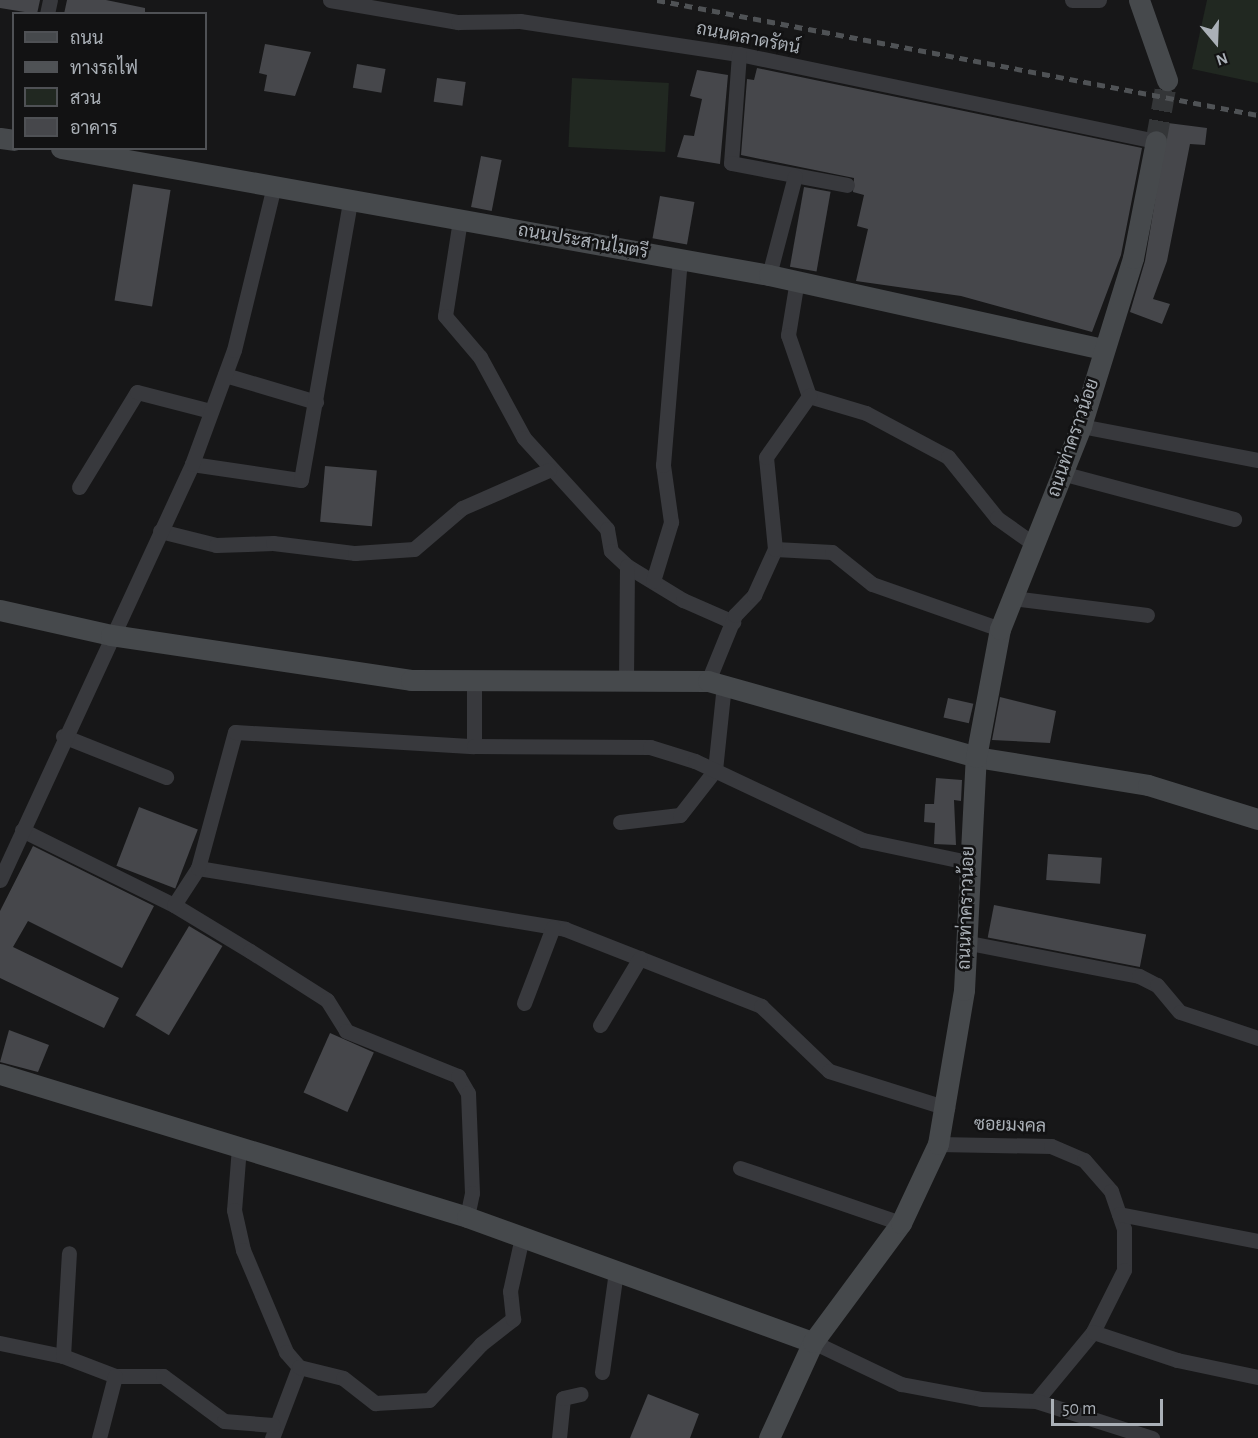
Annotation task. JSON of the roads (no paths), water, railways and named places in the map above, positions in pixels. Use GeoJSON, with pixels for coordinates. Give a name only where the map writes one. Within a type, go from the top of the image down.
{"type":"FeatureCollection","features":[{"type":"Feature","properties":{"kind":"street","name":"ถนนตลาดรัตน์"},"geometry":{"type":"LineString","coordinates":[[330,0],[458,22],[520,21],[739,54],[1156,141]]}},
{"type":"Feature","properties":{"kind":"street"},"geometry":{"type":"LineString","coordinates":[[1072,0],[1099,0]]}},
{"type":"Feature","properties":{"kind":"street"},"geometry":{"type":"LineString","coordinates":[[1139,0],[1167,80]]}},
{"type":"Feature","properties":{"kind":"street"},"geometry":{"type":"LineString","coordinates":[[739,54],[731,163],[847,185]]}},
{"type":"Feature","properties":{"kind":"street","name":"ถนนท่าคราวน้อย"},"geometry":{"type":"LineString","coordinates":[[769,1438],[813,1342],[901,1223],[938,1144],[947,1108],[964,990],[967,861],[976,757],[1000,629],[1065,474],[1081,426],[1133,258],[1156,141]]}},
{"type":"Feature","properties":{"kind":"street","name":"ถนนประสานไมตรี"},"geometry":{"type":"LineString","coordinates":[[72,150],[797,280],[1104,349]]}},
{"type":"Feature","properties":{"kind":"street"},"geometry":{"type":"LineString","coordinates":[[769,275],[795,176]]}},
{"type":"Feature","properties":{"kind":"street"},"geometry":{"type":"LineString","coordinates":[[0,880],[63,736],[192,464],[225,375],[274,186]]}},
{"type":"Feature","properties":{"kind":"street"},"geometry":{"type":"LineString","coordinates":[[192,464],[301,480],[350,201]]}},
{"type":"Feature","properties":{"kind":"street"},"geometry":{"type":"LineString","coordinates":[[460,220],[446,316],[480,357],[509,414],[549,470],[607,529],[611,551],[627,566],[733,622]]}},
{"type":"Feature","properties":{"kind":"street"},"geometry":{"type":"LineString","coordinates":[[653,581],[671,522],[663,465],[680,260]]}},
{"type":"Feature","properties":{"kind":"street"},"geometry":{"type":"LineString","coordinates":[[797,280],[788,335],[809,396]]}},
{"type":"Feature","properties":{"kind":"street"},"geometry":{"type":"LineString","coordinates":[[225,375],[316,402]]}},
{"type":"Feature","properties":{"kind":"street"},"geometry":{"type":"LineString","coordinates":[[80,487],[137,392],[211,411]]}},
{"type":"Feature","properties":{"kind":"street"},"geometry":{"type":"LineString","coordinates":[[809,396],[866,413],[948,457],[997,518],[1035,545]]}},
{"type":"Feature","properties":{"kind":"street"},"geometry":{"type":"LineString","coordinates":[[620,822],[680,815],[715,770],[716,682],[733,622],[754,595],[775,549],[766,457],[809,396]]}},
{"type":"Feature","properties":{"kind":"street"},"geometry":{"type":"LineString","coordinates":[[1081,426],[1258,460]]}},
{"type":"Feature","properties":{"kind":"street"},"geometry":{"type":"LineString","coordinates":[[160,531],[216,545],[273,543],[355,553],[414,549],[462,508],[549,470]]}},
{"type":"Feature","properties":{"kind":"street"},"geometry":{"type":"LineString","coordinates":[[1065,474],[1234,519]]}},
{"type":"Feature","properties":{"kind":"street"},"geometry":{"type":"LineString","coordinates":[[775,549],[832,552],[872,584],[1000,629]]}},
{"type":"Feature","properties":{"kind":"street"},"geometry":{"type":"LineString","coordinates":[[627,566],[627,681]]}},
{"type":"Feature","properties":{"kind":"street"},"geometry":{"type":"LineString","coordinates":[[1013,598],[1147,615]]}},
{"type":"Feature","properties":{"kind":"street"},"geometry":{"type":"LineString","coordinates":[[0,610],[111,635],[411,680],[716,682],[976,757],[1149,785],[1258,819]]}},
{"type":"Feature","properties":{"kind":"street"},"geometry":{"type":"LineString","coordinates":[[474,680],[474,746]]}},
{"type":"Feature","properties":{"kind":"street"},"geometry":{"type":"LineString","coordinates":[[174,905],[198,868],[235,732],[474,746],[650,747],[715,770],[863,840],[967,861]]}},
{"type":"Feature","properties":{"kind":"street"},"geometry":{"type":"LineString","coordinates":[[63,736],[166,777]]}},
{"type":"Feature","properties":{"kind":"street"},"geometry":{"type":"LineString","coordinates":[[22,830],[174,905],[327,1000],[346,1031],[458,1076],[468,1093],[472,1193],[467,1217]]}},
{"type":"Feature","properties":{"kind":"street"},"geometry":{"type":"LineString","coordinates":[[198,868],[553,927],[640,958],[760,1006],[829,1071],[947,1108]]}},
{"type":"Feature","properties":{"kind":"street"},"geometry":{"type":"LineString","coordinates":[[524,1004],[553,927]]}},
{"type":"Feature","properties":{"kind":"street"},"geometry":{"type":"LineString","coordinates":[[964,942],[1139,976],[1157,985],[1180,1012],[1258,1038]]}},
{"type":"Feature","properties":{"kind":"street"},"geometry":{"type":"LineString","coordinates":[[600,1025],[640,958]]}},
{"type":"Feature","properties":{"kind":"street"},"geometry":{"type":"LineString","coordinates":[[0,1074],[467,1217],[813,1342],[902,1384],[981,1399],[1036,1401],[1152,1438]]}},
{"type":"Feature","properties":{"kind":"street","name":"ซอยมงคล"},"geometry":{"type":"LineString","coordinates":[[938,1144],[1052,1146],[1084,1160],[1111,1191],[1119,1214],[1124,1270],[1093,1332],[1036,1401]]}},
{"type":"Feature","properties":{"kind":"street"},"geometry":{"type":"LineString","coordinates":[[239,1147],[234,1210],[243,1250],[286,1353],[299,1367],[343,1378],[375,1402],[429,1400],[481,1344],[513,1318],[510,1291],[522,1237]]}},
{"type":"Feature","properties":{"kind":"street"},"geometry":{"type":"LineString","coordinates":[[740,1168],[901,1223]]}},
{"type":"Feature","properties":{"kind":"street"},"geometry":{"type":"LineString","coordinates":[[1119,1214],[1258,1241]]}},
{"type":"Feature","properties":{"kind":"street"},"geometry":{"type":"LineString","coordinates":[[63,1356],[69,1253]]}},
{"type":"Feature","properties":{"kind":"street"},"geometry":{"type":"LineString","coordinates":[[602,1372],[616,1271]]}},
{"type":"Feature","properties":{"kind":"street"},"geometry":{"type":"LineString","coordinates":[[1093,1332],[1177,1360],[1258,1377]]}},
{"type":"Feature","properties":{"kind":"street"},"geometry":{"type":"LineString","coordinates":[[0,1343],[63,1356],[115,1376],[163,1376],[224,1421],[272,1432],[299,1367]]}},
{"type":"Feature","properties":{"kind":"street"},"geometry":{"type":"LineString","coordinates":[[99,1438],[115,1376]]}},
{"type":"Feature","properties":{"kind":"street"},"geometry":{"type":"LineString","coordinates":[[559,1438],[563,1398],[581,1394]]}},
{"type":"Feature","properties":{"kind":"tunnel"},"geometry":{"type":"LineString","coordinates":[[1156,141],[1167,80]]}},
{"type":"Feature","properties":{"kind":"railway"},"geometry":{"type":"LineString","coordinates":[[657,0],[1258,115]]}}]}
